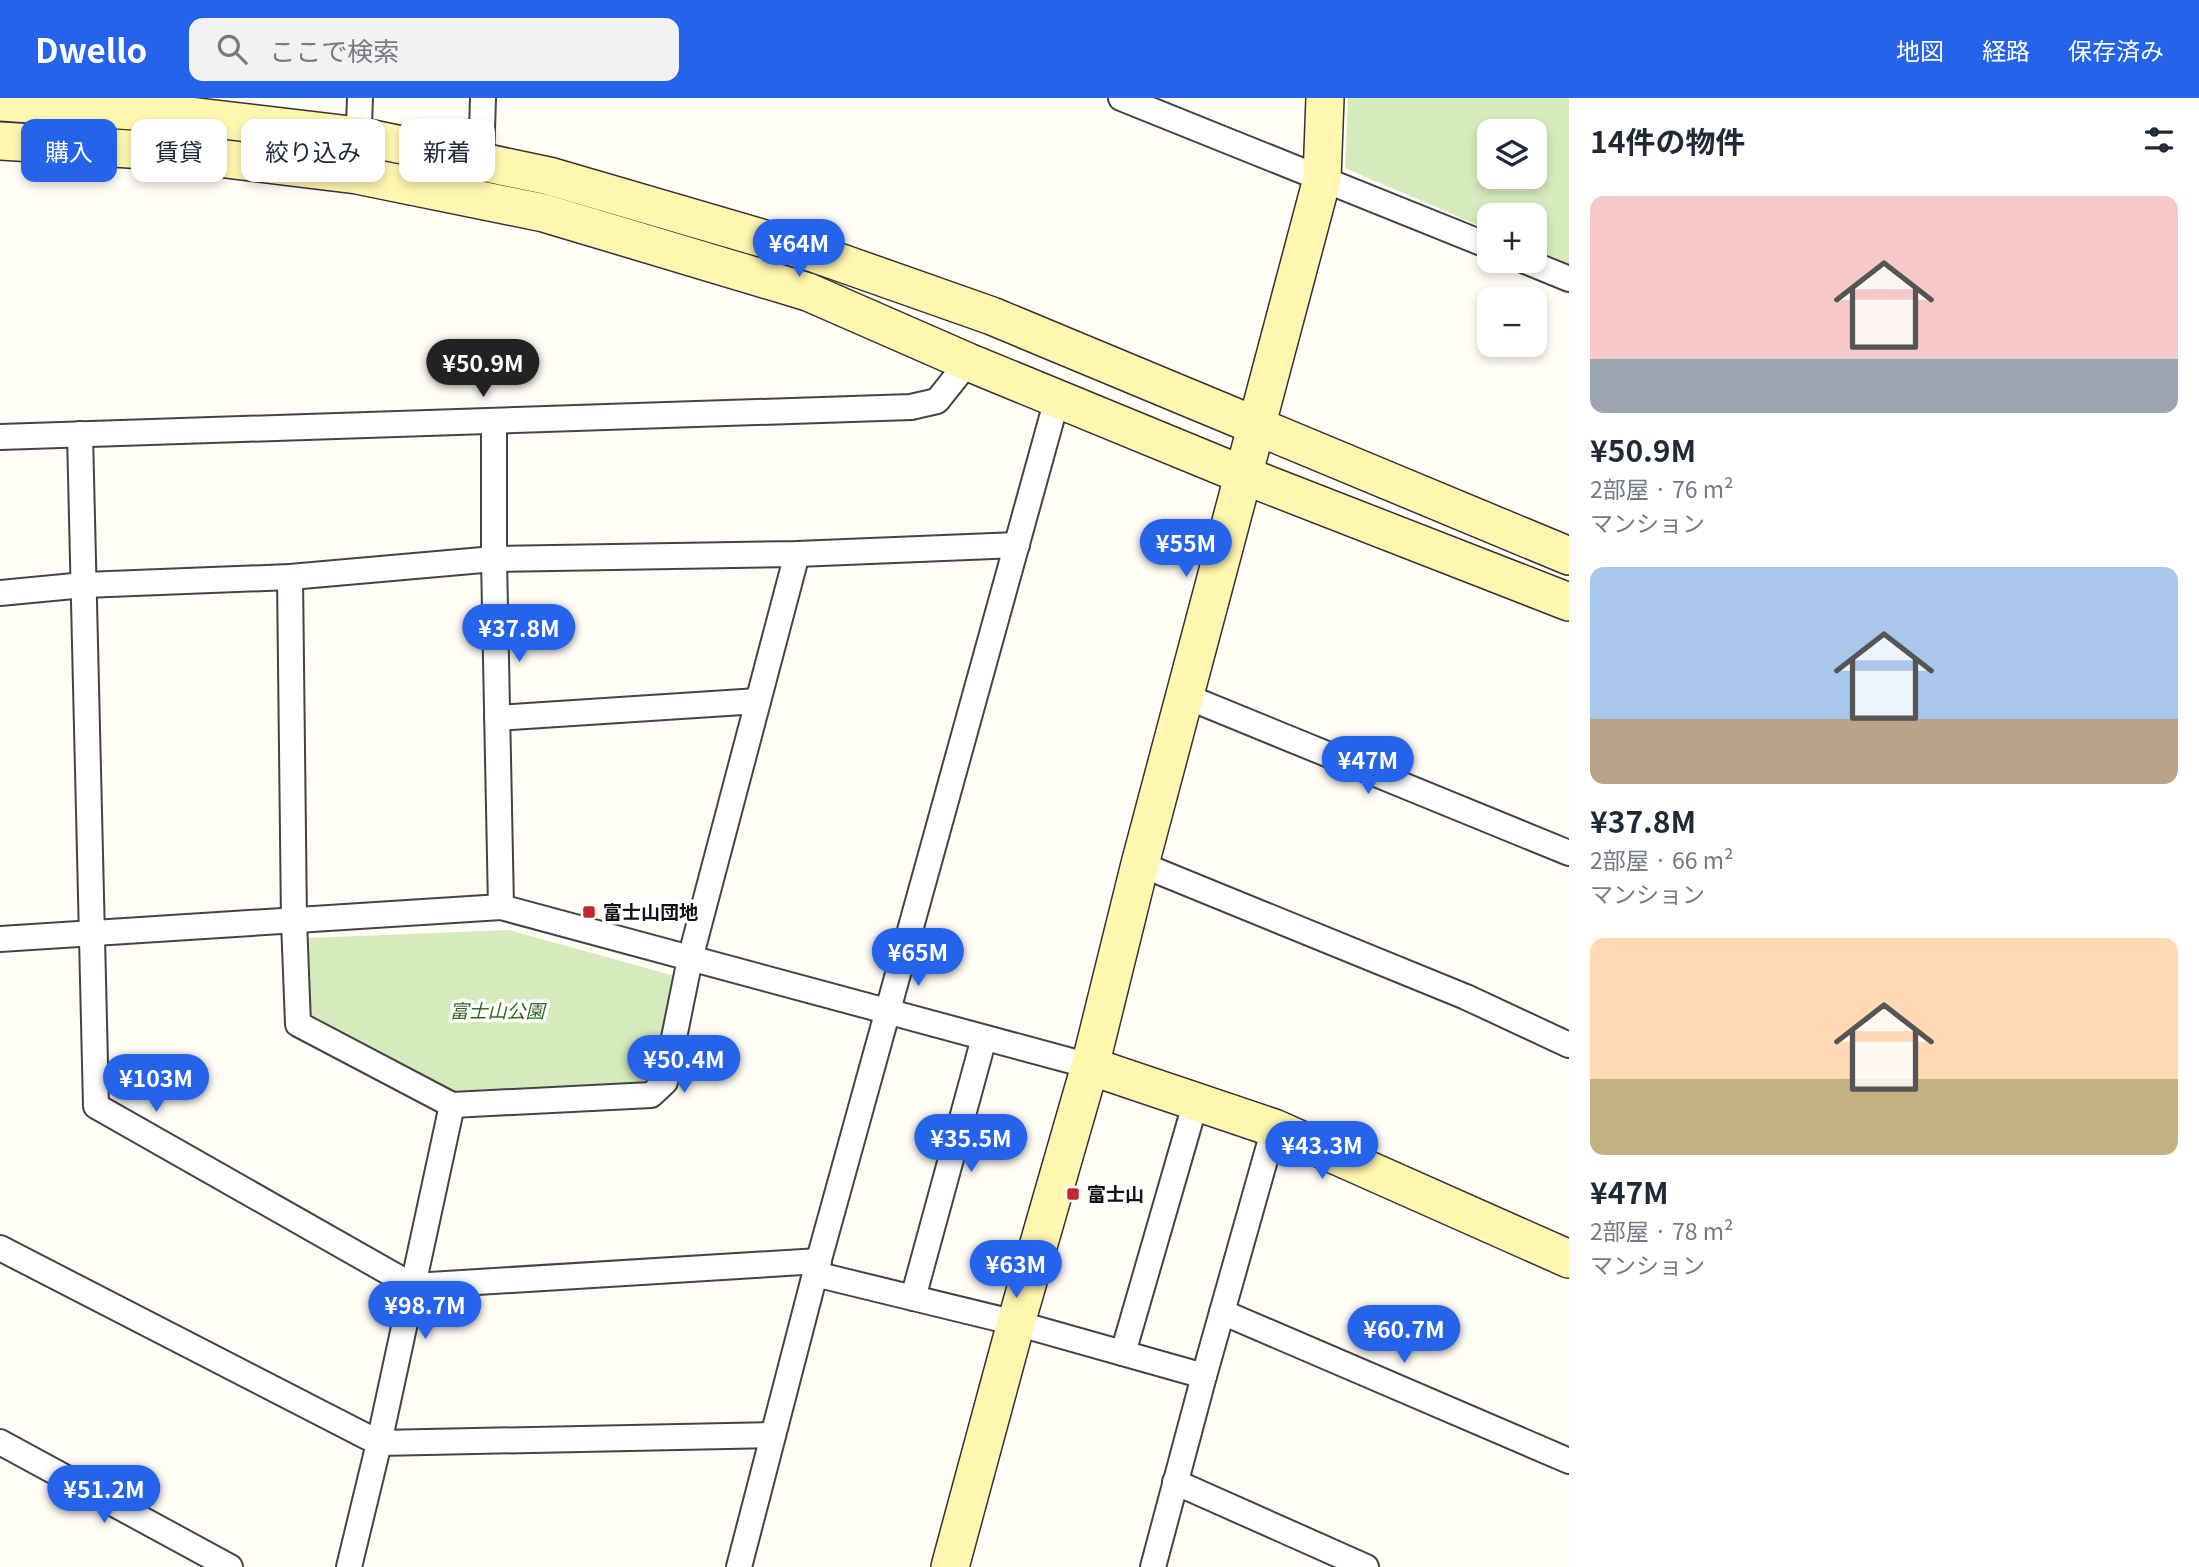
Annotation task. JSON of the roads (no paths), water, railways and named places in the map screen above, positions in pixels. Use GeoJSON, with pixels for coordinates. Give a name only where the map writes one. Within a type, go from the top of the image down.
{"type":"FeatureCollection","features":[{"type":"Feature","properties":{"kind":"street"},"geometry":{"type":"LineString","coordinates":[[359,119],[360,98]]}},
{"type":"Feature","properties":{"kind":"street"},"geometry":{"type":"LineString","coordinates":[[482,119],[483,98]]}},
{"type":"Feature","properties":{"kind":"street"},"geometry":{"type":"LineString","coordinates":[[1121,98],[1477,241]]}},
{"type":"Feature","properties":{"kind":"street"},"geometry":{"type":"LineString","coordinates":[[950,1567],[1016,1323],[1090,1066],[1140,864],[1322,178],[1325,98]]}},
{"type":"Feature","properties":{"kind":"street"},"geometry":{"type":"LineString","coordinates":[[0,102],[163,113],[241,122]]}},
{"type":"Feature","properties":{"kind":"street"},"geometry":{"type":"LineString","coordinates":[[0,141],[161,151],[241,160]]}},
{"type":"Feature","properties":{"kind":"street"},"geometry":{"type":"LineString","coordinates":[[495,164],[549,176],[816,254],[992,316],[1569,556]]}},
{"type":"Feature","properties":{"kind":"street"},"geometry":{"type":"LineString","coordinates":[[385,180],[544,213],[808,292],[968,362],[1243,475],[1569,602]]}},
{"type":"Feature","properties":{"kind":"street"},"geometry":{"type":"LineString","coordinates":[[1547,270],[1569,279]]}},
{"type":"Feature","properties":{"kind":"street"},"geometry":{"type":"LineString","coordinates":[[0,437],[911,407],[937,401],[968,362]]}},
{"type":"Feature","properties":{"kind":"street"},"geometry":{"type":"LineString","coordinates":[[739,1567],[817,1268],[1057,399]]}},
{"type":"Feature","properties":{"kind":"street"},"geometry":{"type":"LineString","coordinates":[[494,422],[501,907]]}},
{"type":"Feature","properties":{"kind":"street"},"geometry":{"type":"LineString","coordinates":[[80,435],[96,1106],[413,1286],[817,1268],[914,1298],[1016,1323],[1203,1376]]}},
{"type":"Feature","properties":{"kind":"street"},"geometry":{"type":"LineString","coordinates":[[0,593],[84,585],[290,577],[494,559],[797,554],[1017,544]]}},
{"type":"Feature","properties":{"kind":"street"},"geometry":{"type":"LineString","coordinates":[[290,577],[293,921],[298,1024],[452,1105],[651,1095],[665,1082],[690,959],[797,554]]}},
{"type":"Feature","properties":{"kind":"street"},"geometry":{"type":"LineString","coordinates":[[1185,696],[1569,853]]}},
{"type":"Feature","properties":{"kind":"street"},"geometry":{"type":"LineString","coordinates":[[497,718],[758,701]]}},
{"type":"Feature","properties":{"kind":"street"},"geometry":{"type":"LineString","coordinates":[[1140,864],[1466,997],[1569,1045]]}},
{"type":"Feature","properties":{"kind":"street"},"geometry":{"type":"LineString","coordinates":[[0,939],[92,931],[501,907],[1090,1066],[1274,1128],[1569,1259]]}},
{"type":"Feature","properties":{"kind":"street"},"geometry":{"type":"LineString","coordinates":[[914,1298],[984,1038]]}},
{"type":"Feature","properties":{"kind":"street"},"geometry":{"type":"LineString","coordinates":[[1123,1353],[1196,1101]]}},
{"type":"Feature","properties":{"kind":"street"},"geometry":{"type":"LineString","coordinates":[[349,1567],[379,1443],[452,1105]]}},
{"type":"Feature","properties":{"kind":"street"},"geometry":{"type":"LineString","coordinates":[[1153,1567],[1203,1376],[1274,1128]]}},
{"type":"Feature","properties":{"kind":"street"},"geometry":{"type":"LineString","coordinates":[[0,1248],[379,1443],[773,1435]]}},
{"type":"Feature","properties":{"kind":"street"},"geometry":{"type":"LineString","coordinates":[[1222,1311],[1569,1461]]}},
{"type":"Feature","properties":{"kind":"street"},"geometry":{"type":"LineString","coordinates":[[0,1442],[230,1567]]}},
{"type":"Feature","properties":{"kind":"street"},"geometry":{"type":"LineString","coordinates":[[1175,1482],[1366,1567]]}},
{"type":"Feature","properties":{"kind":"place","name":"富士山団地"},"geometry":{"type":"Point","coordinates":[589,912]}},
{"type":"Feature","properties":{"kind":"place","name":"富士山"},"geometry":{"type":"Point","coordinates":[1073,1194]}},
{"type":"Feature","properties":{"kind":"park label","name":"富士山公園"},"geometry":{"type":"Point","coordinates":[497,1011]}}]}
